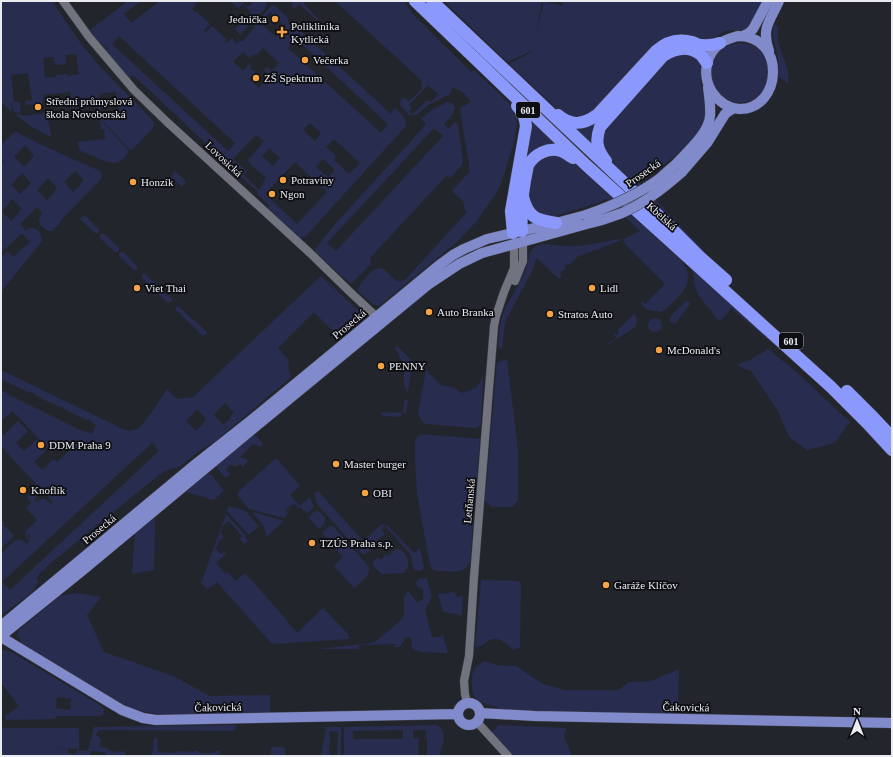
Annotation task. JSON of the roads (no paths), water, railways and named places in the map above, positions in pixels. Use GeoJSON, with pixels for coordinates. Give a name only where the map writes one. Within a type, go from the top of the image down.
{"type":"FeatureCollection","features":[{"type":"Feature","properties":{"kind":"highway","name":"Kbelská"},"geometry":{"type":"LineString","coordinates":[[415,1],[586,165],[831,387],[892,450]]}},
{"type":"Feature","properties":{"kind":"highway","name":"Kbelská"},"geometry":{"type":"LineString","coordinates":[[432,1],[649,206],[700,257],[860,403],[892,438]]}},
{"type":"Feature","properties":{"kind":"highway"},"geometry":{"type":"LineString","coordinates":[[520,85],[566,121],[574,123],[584,122],[597,115],[656,51],[666,44],[678,41],[692,42],[700,45],[720,43]]}},
{"type":"Feature","properties":{"kind":"highway"},"geometry":{"type":"LineString","coordinates":[[616,175],[600,154],[598,138],[602,124],[659,61],[673,50],[691,50],[701,55],[707,63]]}},
{"type":"Feature","properties":{"kind":"highway"},"geometry":{"type":"LineString","coordinates":[[471,54],[519,108],[525,117],[526,126],[511,211],[518,237]]}},
{"type":"Feature","properties":{"kind":"highway"},"geometry":{"type":"LineString","coordinates":[[518,237],[521,218],[522,192],[528,165],[534,157],[549,150],[561,151],[586,165]]}},
{"type":"Feature","properties":{"kind":"highway"},"geometry":{"type":"LineString","coordinates":[[522,192],[528,211],[534,217],[541,221],[556,223]]}},
{"type":"Feature","properties":{"kind":"main road"},"geometry":{"type":"LineString","coordinates":[[743,36],[753,29],[768,1]]}},
{"type":"Feature","properties":{"kind":"main road"},"geometry":{"type":"LineString","coordinates":[[770,55],[756,40],[743,36],[738,36],[720,43],[714,49],[707,63],[707,84],[712,93],[722,103],[734,108],[742,109],[750,107],[763,99],[771,86],[774,73],[773,64],[767,45],[766,32],[769,19],[779,1]]}},
{"type":"Feature","properties":{"kind":"main road","name":"Prosecká"},"geometry":{"type":"LineString","coordinates":[[518,237],[556,223],[601,210],[635,194],[660,178],[676,164],[699,138],[709,123],[710,115],[707,84]]}},
{"type":"Feature","properties":{"kind":"main road","name":"Prosecká"},"geometry":{"type":"LineString","coordinates":[[1,637],[248,433],[380,319],[438,266],[453,255],[487,239],[518,237],[583,226],[608,218],[638,205],[657,193],[682,172],[708,143],[725,114],[734,108]]}},
{"type":"Feature","properties":{"kind":"main road","name":"Prosecká"},"geometry":{"type":"LineString","coordinates":[[1,626],[192,467],[380,319]]}},
{"type":"Feature","properties":{"kind":"main road","name":"Čakovická"},"geometry":{"type":"LineString","coordinates":[[1,637],[122,710],[143,718],[156,720],[457,714]]}},
{"type":"Feature","properties":{"kind":"main road"},"geometry":{"type":"LineString","coordinates":[[467,703],[474,704],[477,707],[478,718],[470,726],[463,724],[458,719],[457,714],[461,706],[467,703]]}},
{"type":"Feature","properties":{"kind":"main road","name":"Čakovická"},"geometry":{"type":"LineString","coordinates":[[478,718],[543,716],[892,723]]}},
{"type":"Feature","properties":{"kind":"street","name":"Lovosická"},"geometry":{"type":"LineString","coordinates":[[63,1],[89,37],[134,90],[380,319]]}},
{"type":"Feature","properties":{"kind":"street","name":"Letňanská"},"geometry":{"type":"LineString","coordinates":[[467,703],[464,681],[469,656],[493,342],[496,316],[514,268],[518,237]]}},
{"type":"Feature","properties":{"kind":"street"},"geometry":{"type":"LineString","coordinates":[[478,718],[508,756]]}},
{"type":"Feature","properties":{"kind":"place","name":"Jednička"},"geometry":{"type":"Point","coordinates":[275,19]}},
{"type":"Feature","properties":{"kind":"place","name":"Poliklinika Kytlická"},"geometry":{"type":"Point","coordinates":[282,32]}},
{"type":"Feature","properties":{"kind":"place","name":"Večerka"},"geometry":{"type":"Point","coordinates":[305,60]}},
{"type":"Feature","properties":{"kind":"place","name":"ZŠ Spektrum"},"geometry":{"type":"Point","coordinates":[256,78]}},
{"type":"Feature","properties":{"kind":"place","name":"Střední průmyslová škola Novoborská"},"geometry":{"type":"Point","coordinates":[38,107]}},
{"type":"Feature","properties":{"kind":"place","name":"Potraviny"},"geometry":{"type":"Point","coordinates":[283,180]}},
{"type":"Feature","properties":{"kind":"place","name":"Honzík"},"geometry":{"type":"Point","coordinates":[133,182]}},
{"type":"Feature","properties":{"kind":"place","name":"Ngon"},"geometry":{"type":"Point","coordinates":[272,194]}},
{"type":"Feature","properties":{"kind":"place","name":"Viet Thai"},"geometry":{"type":"Point","coordinates":[137,288]}},
{"type":"Feature","properties":{"kind":"place","name":"Lidl"},"geometry":{"type":"Point","coordinates":[592,288]}},
{"type":"Feature","properties":{"kind":"place","name":"Auto Branka"},"geometry":{"type":"Point","coordinates":[429,312]}},
{"type":"Feature","properties":{"kind":"place","name":"Stratos Auto"},"geometry":{"type":"Point","coordinates":[550,314]}},
{"type":"Feature","properties":{"kind":"place","name":"McDonald's"},"geometry":{"type":"Point","coordinates":[659,350]}},
{"type":"Feature","properties":{"kind":"place","name":"PENNY"},"geometry":{"type":"Point","coordinates":[381,366]}},
{"type":"Feature","properties":{"kind":"place","name":"DDM Praha 9"},"geometry":{"type":"Point","coordinates":[41,445]}},
{"type":"Feature","properties":{"kind":"place","name":"Master burger"},"geometry":{"type":"Point","coordinates":[336,464]}},
{"type":"Feature","properties":{"kind":"place","name":"Knoflík"},"geometry":{"type":"Point","coordinates":[23,490]}},
{"type":"Feature","properties":{"kind":"place","name":"OBI"},"geometry":{"type":"Point","coordinates":[365,493]}},
{"type":"Feature","properties":{"kind":"place","name":"TZÚS Praha s.p."},"geometry":{"type":"Point","coordinates":[312,543]}},
{"type":"Feature","properties":{"kind":"place","name":"Garáže Klíčov"},"geometry":{"type":"Point","coordinates":[606,585]}}]}
